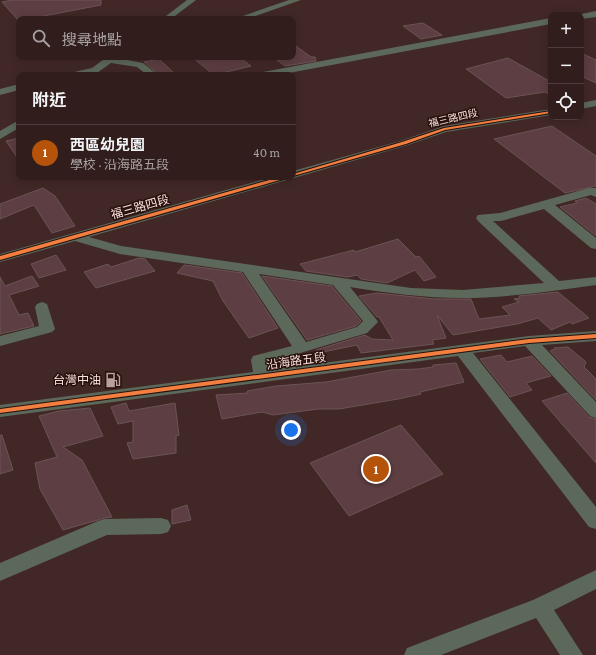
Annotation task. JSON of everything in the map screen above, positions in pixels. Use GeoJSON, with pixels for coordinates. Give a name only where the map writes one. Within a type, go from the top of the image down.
{"type":"FeatureCollection","features":[{"type":"Feature","properties":{"kind":"street"},"geometry":{"type":"LineString","coordinates":[[170,16],[192,0]]}},
{"type":"Feature","properties":{"kind":"street"},"geometry":{"type":"LineString","coordinates":[[247,16],[296,0]]}},
{"type":"Feature","properties":{"kind":"street"},"geometry":{"type":"LineString","coordinates":[[584,16],[596,14]]}},
{"type":"Feature","properties":{"kind":"street"},"geometry":{"type":"LineString","coordinates":[[278,72],[548,22]]}},
{"type":"Feature","properties":{"kind":"street"},"geometry":{"type":"LineString","coordinates":[[91,72],[114,60],[140,65],[149,72]]}},
{"type":"Feature","properties":{"kind":"street"},"geometry":{"type":"LineString","coordinates":[[0,92],[16,88]]}},
{"type":"Feature","properties":{"kind":"street"},"geometry":{"type":"LineString","coordinates":[[584,105],[596,103]]}},
{"type":"Feature","properties":{"kind":"street","name":"福三路四段"},"geometry":{"type":"LineString","coordinates":[[296,174],[444,129],[548,112]]}},
{"type":"Feature","properties":{"kind":"street"},"geometry":{"type":"LineString","coordinates":[[0,136],[16,125]]}},
{"type":"Feature","properties":{"kind":"street","name":"福三路四段"},"geometry":{"type":"LineString","coordinates":[[0,258],[275,180]]}},
{"type":"Feature","properties":{"kind":"street"},"geometry":{"type":"LineString","coordinates":[[556,286],[482,218],[501,217],[594,191],[596,192]]}},
{"type":"Feature","properties":{"kind":"street"},"geometry":{"type":"LineString","coordinates":[[546,204],[596,245]]}},
{"type":"Feature","properties":{"kind":"street"},"geometry":{"type":"LineString","coordinates":[[76,237],[120,250],[249,270],[411,292],[463,294],[522,290],[596,281]]}},
{"type":"Feature","properties":{"kind":"street"},"geometry":{"type":"LineString","coordinates":[[249,270],[302,348]]}},
{"type":"Feature","properties":{"kind":"street"},"geometry":{"type":"LineString","coordinates":[[262,377],[259,360],[362,330],[372,322],[337,281]]}},
{"type":"Feature","properties":{"kind":"street"},"geometry":{"type":"LineString","coordinates":[[0,341],[47,329],[42,307]]}},
{"type":"Feature","properties":{"kind":"street","name":"沿海路五段"},"geometry":{"type":"LineString","coordinates":[[0,412],[529,341],[596,336]]}},
{"type":"Feature","properties":{"kind":"street"},"geometry":{"type":"LineString","coordinates":[[529,341],[596,412]]}},
{"type":"Feature","properties":{"kind":"street"},"geometry":{"type":"LineString","coordinates":[[462,350],[596,521]]}},
{"type":"Feature","properties":{"kind":"street"},"geometry":{"type":"LineString","coordinates":[[0,572],[106,527],[161,526]]}},
{"type":"Feature","properties":{"kind":"street"},"geometry":{"type":"LineString","coordinates":[[415,655],[540,607],[596,580]]}},
{"type":"Feature","properties":{"kind":"street"},"geometry":{"type":"LineString","coordinates":[[540,607],[572,655]]}},
{"type":"Feature","properties":{"kind":"building"},"geometry":{"type":"Polygon","coordinates":[[[12,0],[101,0],[101,5],[44,16],[16,16],[16,18],[2,2],[12,0]]]}},
{"type":"Feature","properties":{"kind":"building"},"geometry":{"type":"Polygon","coordinates":[[[423,23],[442,35],[421,39],[403,26],[423,23]]]}},
{"type":"Feature","properties":{"kind":"building"},"geometry":{"type":"Polygon","coordinates":[[[296,46],[311,57],[315,57],[316,61],[285,66],[277,60],[296,60],[296,46]]]}},
{"type":"Feature","properties":{"kind":"building"},"geometry":{"type":"Polygon","coordinates":[[[584,54],[596,60],[596,83],[584,77],[584,54]]]}},
{"type":"Feature","properties":{"kind":"building"},"geometry":{"type":"Polygon","coordinates":[[[508,58],[548,80],[548,94],[545,92],[506,98],[466,69],[508,58]]]}},
{"type":"Feature","properties":{"kind":"building"},"geometry":{"type":"Polygon","coordinates":[[[160,60],[173,72],[156,72],[144,62],[160,60]]]}},
{"type":"Feature","properties":{"kind":"building"},"geometry":{"type":"Polygon","coordinates":[[[196,60],[243,60],[251,66],[226,72],[210,72],[196,60]]]}},
{"type":"Feature","properties":{"kind":"building"},"geometry":{"type":"Polygon","coordinates":[[[552,126],[596,156],[596,186],[565,193],[494,139],[552,126]]]}},
{"type":"Feature","properties":{"kind":"building"},"geometry":{"type":"Polygon","coordinates":[[[16,139],[16,156],[6,141],[16,139]]]}},
{"type":"Feature","properties":{"kind":"building"},"geometry":{"type":"Polygon","coordinates":[[[43,188],[55,196],[75,226],[52,233],[34,205],[0,219],[0,204],[43,188]]]}},
{"type":"Feature","properties":{"kind":"building"},"geometry":{"type":"Polygon","coordinates":[[[586,198],[596,204],[596,236],[560,207],[577,203],[575,201],[586,198]]]}},
{"type":"Feature","properties":{"kind":"building"},"geometry":{"type":"Polygon","coordinates":[[[398,239],[416,257],[419,256],[436,277],[424,281],[415,270],[387,283],[361,279],[357,275],[348,277],[306,271],[300,264],[354,250],[355,252],[398,239]]]}},
{"type":"Feature","properties":{"kind":"building"},"geometry":{"type":"Polygon","coordinates":[[[56,255],[66,270],[39,278],[31,264],[56,255]]]}},
{"type":"Feature","properties":{"kind":"building"},"geometry":{"type":"Polygon","coordinates":[[[139,258],[145,259],[155,271],[96,288],[84,272],[108,264],[111,267],[139,258]]]}},
{"type":"Feature","properties":{"kind":"building"},"geometry":{"type":"Polygon","coordinates":[[[184,265],[242,273],[278,328],[249,338],[223,301],[213,281],[177,273],[184,265]]]}},
{"type":"Feature","properties":{"kind":"building"},"geometry":{"type":"Polygon","coordinates":[[[32,276],[39,286],[9,295],[19,315],[28,313],[34,326],[0,334],[0,277],[5,286],[32,276]]]}},
{"type":"Feature","properties":{"kind":"building"},"geometry":{"type":"Polygon","coordinates":[[[262,276],[332,286],[361,321],[356,326],[307,340],[262,276]]]}},
{"type":"Feature","properties":{"kind":"building"},"geometry":{"type":"Polygon","coordinates":[[[558,292],[589,318],[572,324],[570,322],[551,330],[538,318],[517,324],[453,335],[437,315],[446,338],[432,340],[434,344],[361,353],[357,345],[318,353],[316,350],[365,335],[372,339],[393,340],[379,317],[377,317],[359,296],[377,293],[434,299],[471,299],[479,319],[510,315],[502,307],[519,302],[514,299],[520,298],[519,296],[558,292]]]}},
{"type":"Feature","properties":{"kind":"building"},"geometry":{"type":"Polygon","coordinates":[[[568,347],[586,362],[584,367],[596,379],[596,400],[550,351],[555,349],[554,348],[568,347]]]}},
{"type":"Feature","properties":{"kind":"building"},"geometry":{"type":"Polygon","coordinates":[[[501,355],[507,362],[532,356],[551,376],[526,383],[532,390],[510,397],[480,359],[501,355]]]}},
{"type":"Feature","properties":{"kind":"building"},"geometry":{"type":"Polygon","coordinates":[[[456,363],[464,382],[420,392],[421,394],[398,399],[339,409],[318,409],[273,415],[262,412],[222,419],[216,395],[248,393],[247,391],[276,386],[326,382],[391,370],[418,369],[433,367],[433,365],[456,363]]]}},
{"type":"Feature","properties":{"kind":"building"},"geometry":{"type":"Polygon","coordinates":[[[567,393],[589,417],[596,419],[596,463],[542,401],[567,393]]]}},
{"type":"Feature","properties":{"kind":"building"},"geometry":{"type":"Polygon","coordinates":[[[126,403],[129,411],[175,403],[179,435],[176,436],[176,453],[133,459],[127,443],[133,442],[133,421],[118,424],[111,407],[126,403]]]}},
{"type":"Feature","properties":{"kind":"building"},"geometry":{"type":"Polygon","coordinates":[[[90,408],[103,436],[63,447],[82,460],[112,517],[63,530],[40,489],[35,463],[57,457],[39,416],[59,411],[90,408]]]}},
{"type":"Feature","properties":{"kind":"building"},"geometry":{"type":"Polygon","coordinates":[[[401,425],[443,474],[349,516],[310,463],[401,425]]]}},
{"type":"Feature","properties":{"kind":"building"},"geometry":{"type":"Polygon","coordinates":[[[0,435],[2,435],[13,470],[0,474],[0,435]]]}},
{"type":"Feature","properties":{"kind":"building"},"geometry":{"type":"Polygon","coordinates":[[[187,505],[191,520],[172,524],[172,510],[187,505]]]}},
{"type":"Feature","properties":{"kind":"cycle path"},"geometry":{"type":"LineString","coordinates":[[296,174],[404,143],[444,129],[548,112]]}},
{"type":"Feature","properties":{"kind":"cycle path"},"geometry":{"type":"LineString","coordinates":[[0,258],[274,180]]}},
{"type":"Feature","properties":{"kind":"cycle path"},"geometry":{"type":"LineString","coordinates":[[0,411],[529,341],[596,336]]}},
{"type":"Feature","properties":{"kind":"place","name":"台灣中油"},"geometry":{"type":"Point","coordinates":[113,380]}},
{"type":"Feature","properties":{"kind":"place","name":"西區幼兒園"},"geometry":{"type":"Point","coordinates":[376,469]}}]}
